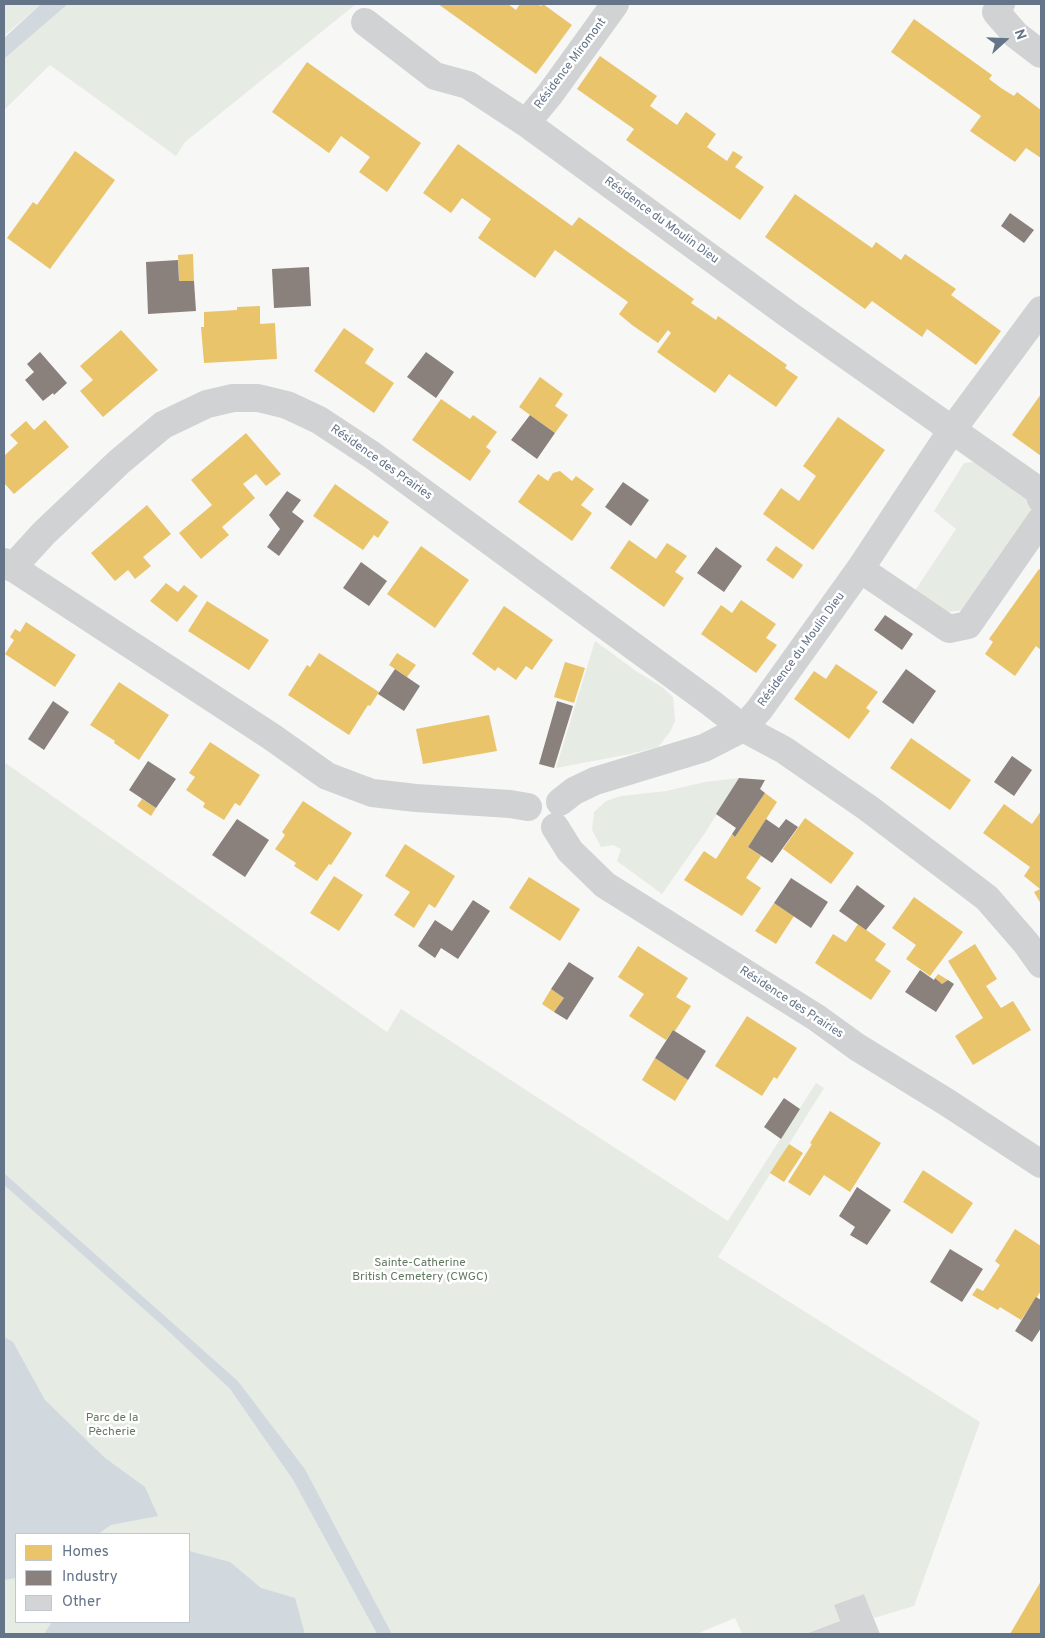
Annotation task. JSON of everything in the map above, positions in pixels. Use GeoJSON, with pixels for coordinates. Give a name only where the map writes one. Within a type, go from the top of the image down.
{"type":"FeatureCollection","features":[{"type":"Feature","properties":{"kind":"street","name":"Résidence Miromont"},"geometry":{"type":"LineString","coordinates":[[526,123],[550,94],[615,4]]}},
{"type":"Feature","properties":{"kind":"street"},"geometry":{"type":"LineString","coordinates":[[1001,4],[996,12],[1016,36],[1041,54]]}},
{"type":"Feature","properties":{"kind":"street","name":"Résidence du Moulin Dieu"},"geometry":{"type":"LineString","coordinates":[[366,22],[435,76],[468,85],[526,123],[789,315],[1039,491],[1041,499]]}},
{"type":"Feature","properties":{"kind":"street","name":"Résidence du Moulin Dieu"},"geometry":{"type":"LineString","coordinates":[[743,728],[759,710],[860,569],[952,430],[1041,310]]}},
{"type":"Feature","properties":{"kind":"street","name":"Résidence des Prairies"},"geometry":{"type":"LineString","coordinates":[[1041,964],[1026,943],[987,898],[868,808],[784,750],[743,728],[712,702],[372,455],[310,416],[287,405],[258,398],[233,398],[208,404],[163,425],[106,474],[8,565],[264,732],[327,776],[372,793],[416,798],[510,804],[528,807],[538,795],[546,793],[554,796],[558,815],[570,850],[605,885],[817,1018],[857,1046],[1041,1164]]}},
{"type":"Feature","properties":{"kind":"street"},"geometry":{"type":"LineString","coordinates":[[860,569],[949,628],[968,625],[1041,520]]}},
{"type":"Feature","properties":{"kind":"street"},"geometry":{"type":"LineString","coordinates":[[558,815],[574,791],[595,781],[704,748],[743,728]]}},
{"type":"Feature","properties":{"kind":"green space"},"geometry":{"type":"Polygon","coordinates":[[[4,4],[41,4],[4,36],[4,4]]]}},
{"type":"Feature","properties":{"kind":"green space"},"geometry":{"type":"Polygon","coordinates":[[[68,4],[356,4],[185,142],[176,156],[50,65],[4,110],[4,59],[68,4]]]}},
{"type":"Feature","properties":{"kind":"green space"},"geometry":{"type":"Polygon","coordinates":[[[982,461],[1032,496],[1035,512],[966,610],[946,612],[914,592],[956,529],[934,511],[964,463],[982,461]]]}},
{"type":"Feature","properties":{"kind":"green space"},"geometry":{"type":"Polygon","coordinates":[[[595,641],[636,671],[662,687],[673,697],[675,721],[670,732],[658,747],[556,768],[595,641]]]}},
{"type":"Feature","properties":{"kind":"green space","name":"Sainte-Catherine British Cemetery (CWGC)"},"geometry":{"type":"Polygon","coordinates":[[[4,762],[387,1032],[401,1009],[728,1221],[816,1083],[824,1088],[718,1257],[980,1422],[914,1606],[874,1618],[864,1594],[834,1605],[840,1621],[804,1634],[742,1634],[735,1618],[696,1634],[392,1634],[305,1469],[238,1381],[4,1173],[4,762]]]}},
{"type":"Feature","properties":{"kind":"green space"},"geometry":{"type":"Polygon","coordinates":[[[739,778],[707,830],[662,894],[617,861],[621,849],[613,845],[601,847],[592,830],[594,812],[606,801],[621,796],[666,791],[705,782],[739,778]]]}},
{"type":"Feature","properties":{"kind":"green space","name":"Parc de la Pècherie"},"geometry":{"type":"Polygon","coordinates":[[[4,1185],[166,1329],[230,1389],[293,1480],[377,1634],[4,1634],[4,1185]]]}},
{"type":"Feature","properties":{"kind":"shaded area"},"geometry":{"type":"Polygon","coordinates":[[[41,4],[68,4],[4,59],[4,38],[41,4]]]}},
{"type":"Feature","properties":{"kind":"shaded area"},"geometry":{"type":"Polygon","coordinates":[[[4,1173],[238,1381],[305,1469],[392,1634],[377,1634],[293,1480],[230,1389],[166,1329],[4,1185],[4,1173]]]}},
{"type":"Feature","properties":{"kind":"shaded area"},"geometry":{"type":"Polygon","coordinates":[[[4,1337],[13,1342],[45,1400],[105,1458],[145,1487],[158,1516],[111,1525],[99,1533],[15,1533],[15,1578],[4,1580],[4,1337]]]}},
{"type":"Feature","properties":{"kind":"shaded area"},"geometry":{"type":"Polygon","coordinates":[[[190,1551],[230,1562],[261,1588],[295,1598],[305,1634],[44,1634],[51,1623],[190,1623],[190,1551]]]}},
{"type":"Feature","properties":{"kind":"building: Homes"},"geometry":{"type":"Polygon","coordinates":[[[438,4],[508,4],[516,10],[520,4],[537,4],[541,6],[543,4],[572,25],[536,74],[438,4]]]}},
{"type":"Feature","properties":{"kind":"building: Homes"},"geometry":{"type":"Polygon","coordinates":[[[914,19],[992,75],[989,79],[1001,88],[1014,96],[1017,92],[1041,110],[1041,158],[1026,148],[1015,162],[970,131],[981,116],[891,52],[914,19]]]}},
{"type":"Feature","properties":{"kind":"building: Homes"},"geometry":{"type":"Polygon","coordinates":[[[600,56],[657,96],[650,106],[677,125],[686,112],[716,134],[707,147],[727,161],[733,151],[743,157],[735,167],[764,187],[740,220],[626,140],[634,129],[577,89],[600,56]]]}},
{"type":"Feature","properties":{"kind":"building: Homes"},"geometry":{"type":"Polygon","coordinates":[[[307,62],[421,143],[387,192],[359,172],[370,157],[341,136],[329,153],[272,112],[307,62]]]}},
{"type":"Feature","properties":{"kind":"building: Homes"},"geometry":{"type":"Polygon","coordinates":[[[458,144],[572,226],[579,217],[694,299],[691,303],[716,320],[718,316],[787,365],[785,368],[798,377],[776,407],[729,374],[715,393],[657,352],[671,333],[668,330],[658,343],[632,325],[619,314],[628,302],[555,250],[535,278],[478,238],[491,219],[462,198],[451,213],[423,193],[458,144]]]}},
{"type":"Feature","properties":{"kind":"building: Homes"},"geometry":{"type":"Polygon","coordinates":[[[75,151],[115,180],[50,269],[7,238],[33,202],[37,205],[75,151]]]}},
{"type":"Feature","properties":{"kind":"building: Homes"},"geometry":{"type":"Polygon","coordinates":[[[795,194],[872,248],[876,242],[901,260],[905,254],[956,289],[951,295],[1001,331],[976,365],[927,329],[922,337],[872,301],[865,309],[765,237],[795,194]]]}},
{"type":"Feature","properties":{"kind":"building: Homes"},"geometry":{"type":"Polygon","coordinates":[[[193,254],[194,281],[179,281],[178,255],[193,254]]]}},
{"type":"Feature","properties":{"kind":"building: Homes"},"geometry":{"type":"Polygon","coordinates":[[[260,306],[260,324],[275,323],[277,359],[204,363],[201,327],[204,327],[204,312],[237,310],[237,307],[260,306]]]}},
{"type":"Feature","properties":{"kind":"building: Homes"},"geometry":{"type":"Polygon","coordinates":[[[344,328],[374,349],[365,363],[394,383],[374,413],[314,371],[344,328]]]}},
{"type":"Feature","properties":{"kind":"building: Homes"},"geometry":{"type":"Polygon","coordinates":[[[121,330],[158,370],[103,417],[80,391],[93,380],[80,366],[121,330]]]}},
{"type":"Feature","properties":{"kind":"building: Homes"},"geometry":{"type":"Polygon","coordinates":[[[540,377],[563,394],[555,406],[568,415],[555,433],[519,407],[540,377]]]}},
{"type":"Feature","properties":{"kind":"building: Homes"},"geometry":{"type":"Polygon","coordinates":[[[1041,394],[1041,456],[1012,435],[1041,394]]]}},
{"type":"Feature","properties":{"kind":"building: Homes"},"geometry":{"type":"Polygon","coordinates":[[[441,399],[470,419],[473,415],[497,432],[486,447],[491,451],[470,481],[412,440],[441,399]]]}},
{"type":"Feature","properties":{"kind":"building: Homes"},"geometry":{"type":"Polygon","coordinates":[[[838,417],[885,450],[813,550],[763,514],[781,488],[799,501],[816,476],[803,466],[838,417]]]}},
{"type":"Feature","properties":{"kind":"building: Homes"},"geometry":{"type":"Polygon","coordinates":[[[45,420],[69,447],[14,494],[4,483],[4,456],[18,443],[10,435],[26,421],[34,430],[45,420]]]}},
{"type":"Feature","properties":{"kind":"building: Homes"},"geometry":{"type":"Polygon","coordinates":[[[246,433],[281,474],[266,486],[256,474],[243,484],[255,498],[222,527],[229,535],[201,559],[179,533],[212,505],[191,480],[246,433]]]}},
{"type":"Feature","properties":{"kind":"building: Homes"},"geometry":{"type":"Polygon","coordinates":[[[560,471],[572,481],[576,476],[594,489],[581,505],[592,513],[572,541],[518,502],[538,474],[548,481],[553,473],[560,471]]]}},
{"type":"Feature","properties":{"kind":"building: Homes"},"geometry":{"type":"Polygon","coordinates":[[[335,484],[389,522],[378,538],[374,535],[363,550],[313,516],[335,484]]]}},
{"type":"Feature","properties":{"kind":"building: Homes"},"geometry":{"type":"Polygon","coordinates":[[[147,505],[171,534],[143,557],[151,566],[135,579],[128,570],[115,581],[91,553],[147,505]]]}},
{"type":"Feature","properties":{"kind":"building: Homes"},"geometry":{"type":"Polygon","coordinates":[[[629,540],[656,559],[667,543],[687,556],[675,572],[684,578],[664,607],[610,568],[629,540]]]}},
{"type":"Feature","properties":{"kind":"building: Homes"},"geometry":{"type":"Polygon","coordinates":[[[421,546],[469,580],[435,628],[387,594],[421,546]]]}},
{"type":"Feature","properties":{"kind":"building: Homes"},"geometry":{"type":"Polygon","coordinates":[[[776,546],[803,565],[793,579],[766,560],[776,546]]]}},
{"type":"Feature","properties":{"kind":"building: Homes"},"geometry":{"type":"Polygon","coordinates":[[[1039,569],[1041,570],[1041,650],[1036,646],[1015,676],[985,654],[993,642],[989,639],[1039,569]]]}},
{"type":"Feature","properties":{"kind":"building: Homes"},"geometry":{"type":"Polygon","coordinates":[[[166,583],[178,592],[184,585],[198,596],[177,622],[150,601],[166,583]]]}},
{"type":"Feature","properties":{"kind":"building: Homes"},"geometry":{"type":"Polygon","coordinates":[[[741,600],[776,624],[766,638],[777,645],[756,673],[701,634],[721,605],[732,613],[741,600]]]}},
{"type":"Feature","properties":{"kind":"building: Homes"},"geometry":{"type":"Polygon","coordinates":[[[207,601],[269,640],[249,670],[188,631],[207,601]]]}},
{"type":"Feature","properties":{"kind":"building: Homes"},"geometry":{"type":"Polygon","coordinates":[[[504,606],[553,640],[532,670],[526,666],[516,680],[498,667],[495,671],[472,654],[504,606]]]}},
{"type":"Feature","properties":{"kind":"building: Homes"},"geometry":{"type":"Polygon","coordinates":[[[26,622],[76,655],[55,687],[5,654],[14,640],[10,637],[15,629],[20,632],[26,622]]]}},
{"type":"Feature","properties":{"kind":"building: Homes"},"geometry":{"type":"Polygon","coordinates":[[[319,653],[379,692],[370,706],[368,705],[349,735],[288,695],[307,665],[310,667],[319,653]]]}},
{"type":"Feature","properties":{"kind":"building: Homes"},"geometry":{"type":"Polygon","coordinates":[[[397,653],[416,665],[407,677],[389,665],[397,653]]]}},
{"type":"Feature","properties":{"kind":"building: Homes"},"geometry":{"type":"Polygon","coordinates":[[[565,662],[585,668],[574,703],[554,697],[565,662]]]}},
{"type":"Feature","properties":{"kind":"building: Homes"},"geometry":{"type":"Polygon","coordinates":[[[836,664],[878,692],[866,708],[870,711],[849,739],[794,699],[814,671],[826,679],[836,664]]]}},
{"type":"Feature","properties":{"kind":"building: Homes"},"geometry":{"type":"Polygon","coordinates":[[[119,682],[169,715],[139,760],[114,743],[115,741],[90,725],[119,682]]]}},
{"type":"Feature","properties":{"kind":"building: Homes"},"geometry":{"type":"Polygon","coordinates":[[[489,715],[497,751],[423,764],[416,729],[489,715]]]}},
{"type":"Feature","properties":{"kind":"building: Homes"},"geometry":{"type":"Polygon","coordinates":[[[911,738],[971,780],[950,810],[890,768],[911,738]]]}},
{"type":"Feature","properties":{"kind":"building: Homes"},"geometry":{"type":"Polygon","coordinates":[[[210,742],[260,775],[240,806],[235,803],[224,820],[203,807],[205,803],[186,790],[195,777],[189,773],[210,742]]]}},
{"type":"Feature","properties":{"kind":"building: Homes"},"geometry":{"type":"Polygon","coordinates":[[[765,793],[777,802],[748,847],[761,856],[746,878],[761,888],[742,916],[684,880],[704,851],[716,859],[732,834],[735,837],[765,793]]]}},
{"type":"Feature","properties":{"kind":"building: Homes"},"geometry":{"type":"Polygon","coordinates":[[[142,799],[156,808],[151,816],[137,806],[142,799]]]}},
{"type":"Feature","properties":{"kind":"building: Homes"},"geometry":{"type":"Polygon","coordinates":[[[303,801],[352,833],[331,865],[329,864],[317,881],[294,866],[296,863],[275,849],[285,835],[282,832],[303,801]]]}},
{"type":"Feature","properties":{"kind":"building: Homes"},"geometry":{"type":"Polygon","coordinates":[[[1004,804],[1032,824],[1041,811],[1041,904],[1034,892],[1040,889],[1024,876],[1030,867],[983,833],[1004,804]]]}},
{"type":"Feature","properties":{"kind":"building: Homes"},"geometry":{"type":"Polygon","coordinates":[[[805,818],[854,853],[831,884],[783,849],[805,818]]]}},
{"type":"Feature","properties":{"kind":"building: Homes"},"geometry":{"type":"Polygon","coordinates":[[[405,844],[455,876],[435,908],[429,904],[414,928],[394,915],[410,892],[385,876],[405,844]]]}},
{"type":"Feature","properties":{"kind":"building: Homes"},"geometry":{"type":"Polygon","coordinates":[[[334,876],[363,895],[339,931],[310,913],[334,876]]]}},
{"type":"Feature","properties":{"kind":"building: Homes"},"geometry":{"type":"Polygon","coordinates":[[[529,877],[580,909],[560,941],[509,908],[529,877]]]}},
{"type":"Feature","properties":{"kind":"building: Homes"},"geometry":{"type":"Polygon","coordinates":[[[914,897],[963,932],[930,976],[906,959],[916,945],[892,928],[914,897]]]}},
{"type":"Feature","properties":{"kind":"building: Homes"},"geometry":{"type":"Polygon","coordinates":[[[774,903],[794,916],[776,944],[755,931],[774,903]]]}},
{"type":"Feature","properties":{"kind":"building: Homes"},"geometry":{"type":"Polygon","coordinates":[[[858,924],[886,944],[875,960],[891,971],[871,1000],[815,963],[833,934],[846,942],[858,924]]]}},
{"type":"Feature","properties":{"kind":"building: Homes"},"geometry":{"type":"Polygon","coordinates":[[[975,944],[997,979],[986,986],[1001,1008],[1013,1001],[1031,1030],[973,1065],[955,1036],[983,1018],[948,961],[975,944]]]}},
{"type":"Feature","properties":{"kind":"building: Homes"},"geometry":{"type":"Polygon","coordinates":[[[638,946],[688,978],[676,997],[691,1006],[675,1031],[673,1030],[666,1040],[629,1016],[644,994],[618,977],[638,946]]]}},
{"type":"Feature","properties":{"kind":"building: Homes"},"geometry":{"type":"Polygon","coordinates":[[[938,974],[948,980],[942,984],[935,978],[938,974]]]}},
{"type":"Feature","properties":{"kind":"building: Homes"},"geometry":{"type":"Polygon","coordinates":[[[551,989],[564,998],[554,1012],[542,1004],[551,989]]]}},
{"type":"Feature","properties":{"kind":"building: Homes"},"geometry":{"type":"Polygon","coordinates":[[[747,1016],[797,1048],[777,1079],[774,1077],[762,1096],[715,1066],[747,1016]]]}},
{"type":"Feature","properties":{"kind":"building: Homes"},"geometry":{"type":"Polygon","coordinates":[[[655,1058],[688,1080],[675,1101],[642,1080],[655,1058]]]}},
{"type":"Feature","properties":{"kind":"building: Homes"},"geometry":{"type":"Polygon","coordinates":[[[830,1111],[881,1143],[850,1192],[824,1175],[810,1196],[788,1182],[830,1111]]]}},
{"type":"Feature","properties":{"kind":"building: Homes"},"geometry":{"type":"Polygon","coordinates":[[[789,1144],[803,1153],[784,1182],[770,1173],[789,1144]]]}},
{"type":"Feature","properties":{"kind":"building: Homes"},"geometry":{"type":"Polygon","coordinates":[[[923,1170],[973,1203],[952,1234],[903,1202],[923,1170]]]}},
{"type":"Feature","properties":{"kind":"building: Homes"},"geometry":{"type":"Polygon","coordinates":[[[1015,1229],[1041,1246],[1041,1291],[1021,1320],[1000,1307],[998,1310],[972,1295],[977,1288],[983,1291],[1000,1265],[995,1261],[1015,1229]]]}},
{"type":"Feature","properties":{"kind":"building: Homes"},"geometry":{"type":"Polygon","coordinates":[[[1041,1581],[1041,1634],[1010,1634],[1041,1581]]]}},
{"type":"Feature","properties":{"kind":"building: Industry"},"geometry":{"type":"Polygon","coordinates":[[[1010,213],[1034,230],[1024,243],[1001,226],[1010,213]]]}},
{"type":"Feature","properties":{"kind":"building: Industry"},"geometry":{"type":"Polygon","coordinates":[[[178,260],[179,281],[194,281],[196,311],[148,314],[146,262],[178,260]]]}},
{"type":"Feature","properties":{"kind":"building: Industry"},"geometry":{"type":"Polygon","coordinates":[[[309,267],[311,306],[274,308],[272,269],[309,267]]]}},
{"type":"Feature","properties":{"kind":"building: Industry"},"geometry":{"type":"Polygon","coordinates":[[[40,352],[67,383],[54,395],[53,393],[43,401],[25,380],[34,372],[27,364],[40,352]]]}},
{"type":"Feature","properties":{"kind":"building: Industry"},"geometry":{"type":"Polygon","coordinates":[[[426,352],[454,372],[436,398],[407,377],[426,352]]]}},
{"type":"Feature","properties":{"kind":"building: Industry"},"geometry":{"type":"Polygon","coordinates":[[[530,415],[555,433],[537,459],[511,440],[530,415]]]}},
{"type":"Feature","properties":{"kind":"building: Industry"},"geometry":{"type":"Polygon","coordinates":[[[623,482],[649,500],[631,526],[605,507],[623,482]]]}},
{"type":"Feature","properties":{"kind":"building: Industry"},"geometry":{"type":"Polygon","coordinates":[[[287,491],[301,500],[292,512],[304,521],[279,556],[267,547],[280,529],[269,515],[287,491]]]}},
{"type":"Feature","properties":{"kind":"building: Industry"},"geometry":{"type":"Polygon","coordinates":[[[716,547],[742,566],[724,592],[697,573],[716,547]]]}},
{"type":"Feature","properties":{"kind":"building: Industry"},"geometry":{"type":"Polygon","coordinates":[[[361,562],[387,581],[369,606],[343,588],[361,562]]]}},
{"type":"Feature","properties":{"kind":"building: Industry"},"geometry":{"type":"Polygon","coordinates":[[[885,615],[913,634],[902,650],[874,630],[885,615]]]}},
{"type":"Feature","properties":{"kind":"building: Industry"},"geometry":{"type":"Polygon","coordinates":[[[395,669],[420,686],[404,711],[378,694],[395,669]]]}},
{"type":"Feature","properties":{"kind":"building: Industry"},"geometry":{"type":"Polygon","coordinates":[[[906,669],[936,691],[913,724],[882,702],[906,669]]]}},
{"type":"Feature","properties":{"kind":"building: Industry"},"geometry":{"type":"Polygon","coordinates":[[[53,701],[69,712],[44,750],[28,739],[53,701]]]}},
{"type":"Feature","properties":{"kind":"building: Industry"},"geometry":{"type":"Polygon","coordinates":[[[557,701],[573,706],[554,768],[539,764],[557,701]]]}},
{"type":"Feature","properties":{"kind":"building: Industry"},"geometry":{"type":"Polygon","coordinates":[[[1012,756],[1032,770],[1014,796],[994,782],[1012,756]]]}},
{"type":"Feature","properties":{"kind":"building: Industry"},"geometry":{"type":"Polygon","coordinates":[[[148,761],[176,779],[156,808],[129,790],[148,761]]]}},
{"type":"Feature","properties":{"kind":"building: Industry"},"geometry":{"type":"Polygon","coordinates":[[[739,778],[765,780],[760,789],[765,793],[735,837],[732,834],[736,828],[716,814],[739,778]]]}},
{"type":"Feature","properties":{"kind":"building: Industry"},"geometry":{"type":"Polygon","coordinates":[[[237,819],[269,840],[245,877],[212,855],[237,819]]]}},
{"type":"Feature","properties":{"kind":"building: Industry"},"geometry":{"type":"Polygon","coordinates":[[[766,819],[779,828],[786,819],[798,827],[772,863],[748,847],[766,819]]]}},
{"type":"Feature","properties":{"kind":"building: Industry"},"geometry":{"type":"Polygon","coordinates":[[[791,878],[828,902],[811,928],[774,903],[791,878]]]}},
{"type":"Feature","properties":{"kind":"building: Industry"},"geometry":{"type":"Polygon","coordinates":[[[857,885],[885,906],[866,930],[839,911],[857,885]]]}},
{"type":"Feature","properties":{"kind":"building: Industry"},"geometry":{"type":"Polygon","coordinates":[[[473,900],[490,911],[458,959],[441,948],[435,958],[418,946],[435,920],[452,931],[473,900]]]}},
{"type":"Feature","properties":{"kind":"building: Industry"},"geometry":{"type":"Polygon","coordinates":[[[569,962],[594,978],[567,1020],[554,1012],[564,998],[551,989],[569,962]]]}},
{"type":"Feature","properties":{"kind":"building: Industry"},"geometry":{"type":"Polygon","coordinates":[[[920,970],[942,984],[948,980],[954,984],[936,1012],[905,992],[920,970]]]}},
{"type":"Feature","properties":{"kind":"building: Industry"},"geometry":{"type":"Polygon","coordinates":[[[673,1030],[706,1051],[688,1080],[655,1058],[673,1030]]]}},
{"type":"Feature","properties":{"kind":"building: Industry"},"geometry":{"type":"Polygon","coordinates":[[[784,1098],[800,1109],[781,1139],[764,1127],[784,1098]]]}},
{"type":"Feature","properties":{"kind":"building: Industry"},"geometry":{"type":"Polygon","coordinates":[[[857,1187],[891,1210],[867,1245],[850,1235],[855,1227],[839,1216],[857,1187]]]}},
{"type":"Feature","properties":{"kind":"building: Industry"},"geometry":{"type":"Polygon","coordinates":[[[950,1249],[983,1269],[962,1302],[930,1282],[950,1249]]]}},
{"type":"Feature","properties":{"kind":"building: Industry"},"geometry":{"type":"Polygon","coordinates":[[[1036,1297],[1041,1300],[1041,1328],[1032,1342],[1015,1331],[1036,1297]]]}},
{"type":"Feature","properties":{"kind":"building: Other"},"geometry":{"type":"Polygon","coordinates":[[[864,1594],[880,1634],[805,1634],[840,1621],[834,1605],[864,1594]]]}}]}
